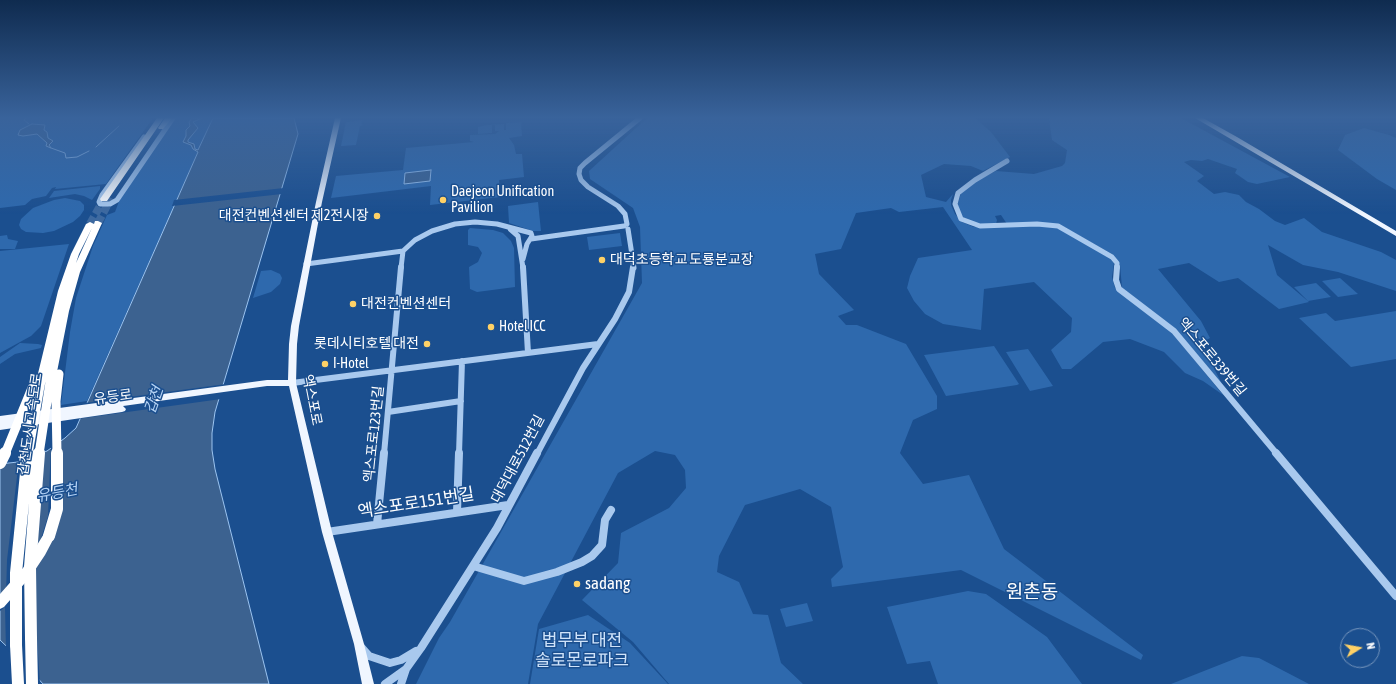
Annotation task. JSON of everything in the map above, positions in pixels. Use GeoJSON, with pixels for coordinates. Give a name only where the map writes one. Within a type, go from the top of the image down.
{"type":"FeatureCollection","features":[{"type":"Feature","properties":{"kind":"highway"},"geometry":{"type":"LineString","coordinates":[[140,150],[108,198],[144,150]]}},
{"type":"Feature","properties":{"kind":"highway","name":"갑천도시고속도로"},"geometry":{"type":"LineString","coordinates":[[18,684],[16,573],[29,442],[50,337],[68,271],[94,224],[76,272],[65,311],[61,334],[41,385],[40,439],[30,567],[32,684]]}},
{"type":"Feature","properties":{"kind":"highway"},"geometry":{"type":"LineString","coordinates":[[0,603],[27,572],[42,551],[54,520],[58,496],[56,401],[61,334]]}},
{"type":"Feature","properties":{"kind":"highway"},"geometry":{"type":"LineString","coordinates":[[0,463],[41,385]]}},
{"type":"Feature","properties":{"kind":"main road","name":"엑스포로"},"geometry":{"type":"LineString","coordinates":[[331,150],[306,264],[293,344],[292,383],[327,532],[359,644],[368,684]]}},
{"type":"Feature","properties":{"kind":"main road"},"geometry":{"type":"LineString","coordinates":[[1255,150],[1396,234]]}},
{"type":"Feature","properties":{"kind":"main road","name":"유등로"},"geometry":{"type":"LineString","coordinates":[[0,419],[259,384],[292,383]]}},
{"type":"Feature","properties":{"kind":"main road","name":"유등로"},"geometry":{"type":"LineString","coordinates":[[0,426],[266,388],[277,384]]}},
{"type":"Feature","properties":{"kind":"street"},"geometry":{"type":"LineString","coordinates":[[135,150],[102,195],[99,202],[100,204],[110,204],[117,200],[151,150]]}},
{"type":"Feature","properties":{"kind":"street","name":"대덕대로512번길"},"geometry":{"type":"LineString","coordinates":[[386,684],[406,669],[421,648],[497,528],[508,505],[598,344],[615,319],[629,292],[634,271],[625,214],[618,206],[588,187],[581,180],[579,174],[580,168],[601,150]]}},
{"type":"Feature","properties":{"kind":"street","name":"엑스포로339번길"},"geometry":{"type":"LineString","coordinates":[[1007,161],[975,180],[958,193],[954,204],[961,219],[980,226],[1037,224],[1058,226],[1112,256],[1117,263],[1116,280],[1119,289],[1163,321],[1174,331],[1396,596]]}},
{"type":"Feature","properties":{"kind":"street"},"geometry":{"type":"LineString","coordinates":[[306,264],[403,251],[424,235],[442,227],[476,222],[540,235],[626,226]]}},
{"type":"Feature","properties":{"kind":"street"},"geometry":{"type":"LineString","coordinates":[[506,227],[518,238],[524,241],[556,234]]}},
{"type":"Feature","properties":{"kind":"street"},"geometry":{"type":"LineString","coordinates":[[528,232],[521,233],[518,238],[523,259],[528,353]]}},
{"type":"Feature","properties":{"kind":"street"},"geometry":{"type":"LineString","coordinates":[[523,259],[532,235],[528,232]]}},
{"type":"Feature","properties":{"kind":"street","name":"엑스포로123번길"},"geometry":{"type":"LineString","coordinates":[[377,524],[393,370],[403,251]]}},
{"type":"Feature","properties":{"kind":"street","name":"엑스포로123번길"},"geometry":{"type":"LineString","coordinates":[[292,383],[598,344]]}},
{"type":"Feature","properties":{"kind":"street"},"geometry":{"type":"LineString","coordinates":[[457,512],[462,361]]}},
{"type":"Feature","properties":{"kind":"street"},"geometry":{"type":"LineString","coordinates":[[388,412],[461,401]]}},
{"type":"Feature","properties":{"kind":"street","name":"엑스포로151번길"},"geometry":{"type":"LineString","coordinates":[[327,532],[508,505]]}},
{"type":"Feature","properties":{"kind":"street"},"geometry":{"type":"LineString","coordinates":[[473,566],[524,581],[557,572],[582,562],[592,556],[602,545],[605,520],[610,510]]}},
{"type":"Feature","properties":{"kind":"street"},"geometry":{"type":"LineString","coordinates":[[359,644],[369,656],[390,663],[402,660],[421,648]]}},
{"type":"Feature","properties":{"kind":"street"},"geometry":{"type":"LineString","coordinates":[[401,684],[406,669]]}},
{"type":"Feature","properties":{"kind":"green space"},"geometry":{"type":"Polygon","coordinates":[[[0,150],[130,150],[106,184],[55,189],[56,187],[52,188],[46,196],[32,199],[25,205],[0,208],[0,150]]]}},
{"type":"Feature","properties":{"kind":"green space"},"geometry":{"type":"Polygon","coordinates":[[[152,150],[199,150],[87,401],[61,405],[70,332],[76,298],[93,246],[107,215],[115,212],[121,196],[152,150]]]}},
{"type":"Feature","properties":{"kind":"green space"},"geometry":{"type":"Polygon","coordinates":[[[406,150],[515,150],[516,154],[522,154],[524,177],[499,180],[500,197],[430,205],[431,186],[331,198],[336,176],[403,170],[406,150]]]}},
{"type":"Feature","properties":{"kind":"green space"},"geometry":{"type":"Polygon","coordinates":[[[612,150],[1005,150],[1010,157],[983,171],[971,166],[944,164],[921,175],[926,197],[946,202],[953,194],[951,205],[955,214],[962,222],[974,227],[1038,225],[1056,227],[1107,255],[1114,263],[1112,277],[1115,288],[1170,330],[1223,395],[1203,381],[1185,373],[1164,352],[1130,339],[1103,342],[1071,369],[1062,369],[1051,350],[1071,332],[1072,318],[1034,282],[984,289],[981,330],[943,324],[925,314],[914,301],[907,288],[910,276],[918,258],[972,250],[943,207],[899,212],[891,208],[856,213],[841,249],[815,254],[819,274],[854,310],[838,316],[846,325],[857,325],[906,344],[937,396],[937,409],[913,420],[900,453],[923,484],[969,475],[1004,549],[1143,655],[1141,660],[961,570],[832,587],[831,579],[843,567],[831,507],[800,489],[745,505],[719,556],[717,572],[739,582],[753,614],[768,615],[781,663],[803,684],[669,684],[633,642],[582,600],[618,563],[621,533],[669,508],[686,488],[685,470],[675,455],[655,451],[618,473],[538,624],[528,684],[416,684],[439,638],[450,622],[642,283],[640,227],[633,208],[590,179],[589,171],[612,150]]]}},
{"type":"Feature","properties":{"kind":"green space"},"geometry":{"type":"Polygon","coordinates":[[[1067,150],[1240,150],[1290,177],[1257,184],[1248,182],[1235,173],[1237,169],[1208,159],[1202,161],[1191,160],[1184,162],[1204,176],[1197,181],[1214,194],[1225,192],[1239,195],[1246,202],[1259,209],[1275,221],[1285,225],[1304,218],[1322,232],[1381,252],[1396,260],[1396,291],[1338,272],[1303,265],[1268,245],[1277,275],[1309,302],[1279,309],[1238,278],[1219,282],[1189,263],[1158,269],[1201,321],[1210,338],[1201,343],[1222,384],[1176,329],[1122,288],[1120,265],[1112,254],[1064,227],[1007,224],[1001,215],[995,216],[997,220],[996,224],[978,224],[966,220],[961,216],[957,206],[961,193],[978,180],[996,171],[1034,174],[1062,166],[1065,163],[1067,150]]]}},
{"type":"Feature","properties":{"kind":"green space"},"geometry":{"type":"Polygon","coordinates":[[[1338,150],[1396,150],[1396,190],[1377,179],[1338,150]]]}},
{"type":"Feature","properties":{"kind":"green space"},"geometry":{"type":"Polygon","coordinates":[[[100,186],[100,189],[92,200],[75,194],[49,198],[54,191],[100,186]]]}},
{"type":"Feature","properties":{"kind":"green space"},"geometry":{"type":"Polygon","coordinates":[[[65,198],[80,201],[84,205],[84,210],[73,222],[54,231],[43,233],[26,232],[21,229],[19,225],[21,219],[33,208],[54,200],[65,198]]]}},
{"type":"Feature","properties":{"kind":"green space"},"geometry":{"type":"Polygon","coordinates":[[[538,202],[541,231],[533,231],[509,223],[508,206],[538,202]]]}},
{"type":"Feature","properties":{"kind":"green space"},"geometry":{"type":"Polygon","coordinates":[[[470,228],[493,230],[503,233],[511,241],[514,248],[515,287],[477,292],[470,289],[469,267],[478,262],[482,253],[478,247],[468,245],[468,230],[470,228]]]}},
{"type":"Feature","properties":{"kind":"green space"},"geometry":{"type":"Polygon","coordinates":[[[620,233],[622,246],[589,250],[587,237],[620,233]]]}},
{"type":"Feature","properties":{"kind":"green space"},"geometry":{"type":"Polygon","coordinates":[[[7,235],[8,239],[18,241],[15,249],[0,249],[0,236],[7,235]]]}},
{"type":"Feature","properties":{"kind":"green space"},"geometry":{"type":"Polygon","coordinates":[[[69,244],[41,326],[31,336],[0,353],[0,251],[69,244]]]}},
{"type":"Feature","properties":{"kind":"green space"},"geometry":{"type":"Polygon","coordinates":[[[271,270],[280,274],[282,278],[280,284],[271,292],[253,298],[261,271],[271,270]]]}},
{"type":"Feature","properties":{"kind":"green space"},"geometry":{"type":"Polygon","coordinates":[[[1340,278],[1358,294],[1338,297],[1322,281],[1340,278]]]}},
{"type":"Feature","properties":{"kind":"green space"},"geometry":{"type":"Polygon","coordinates":[[[1316,283],[1331,297],[1308,301],[1294,287],[1316,283]]]}},
{"type":"Feature","properties":{"kind":"green space"},"geometry":{"type":"Polygon","coordinates":[[[1396,311],[1396,359],[1351,367],[1299,318],[1326,313],[1335,321],[1396,311]]]}},
{"type":"Feature","properties":{"kind":"green space"},"geometry":{"type":"Polygon","coordinates":[[[20,343],[42,345],[41,348],[15,354],[0,364],[0,357],[20,343]]]}},
{"type":"Feature","properties":{"kind":"green space"},"geometry":{"type":"Polygon","coordinates":[[[994,346],[1019,384],[946,396],[924,355],[994,346]]]}},
{"type":"Feature","properties":{"kind":"green space"},"geometry":{"type":"Polygon","coordinates":[[[1028,349],[1053,386],[1030,391],[1006,352],[1028,349]]]}},
{"type":"Feature","properties":{"kind":"green space"},"geometry":{"type":"Polygon","coordinates":[[[968,591],[986,594],[1047,637],[1082,684],[938,684],[930,661],[907,664],[887,607],[968,591]]]}},
{"type":"Feature","properties":{"kind":"green space"},"geometry":{"type":"Polygon","coordinates":[[[807,603],[813,621],[786,627],[780,609],[807,603]]]}},
{"type":"Feature","properties":{"kind":"green space","name":"법무부 대전 솔로몬로파크"},"geometry":{"type":"Polygon","coordinates":[[[588,615],[630,643],[668,684],[530,684],[539,629],[588,615]]]}},
{"type":"Feature","properties":{"kind":"green space"},"geometry":{"type":"Polygon","coordinates":[[[1242,656],[1259,658],[1309,684],[1171,684],[1242,656]]]}},
{"type":"Feature","properties":{"kind":"water"},"geometry":{"type":"Polygon","coordinates":[[[195,150],[293,150],[215,412],[212,433],[212,450],[215,469],[269,684],[43,684],[0,640],[0,464],[18,462],[47,451],[76,428],[198,152],[195,150]]]}},
{"type":"Feature","properties":{"kind":"water"},"geometry":{"type":"Polygon","coordinates":[[[431,170],[430,181],[404,184],[405,173],[431,170]]]}},
{"type":"Feature","properties":{"kind":"pier"},"geometry":{"type":"Polygon","coordinates":[[[284,188],[282,194],[172,206],[174,200],[284,188]]]}},
{"type":"Feature","properties":{"kind":"pier"},"geometry":{"type":"Polygon","coordinates":[[[226,384],[221,399],[77,419],[85,403],[226,384]]]}},
{"type":"Feature","properties":{"kind":"pier"},"geometry":{"type":"Polygon","coordinates":[[[59,440],[56,510],[36,565],[35,608],[40,684],[24,665],[6,649],[5,607],[0,611],[0,601],[6,595],[7,560],[19,460],[44,450],[37,551],[48,516],[51,445],[59,440]]]}},
{"type":"Feature","properties":{"kind":"waterway"},"geometry":{"type":"LineString","coordinates":[[56,150],[65,153],[66,158],[77,157],[89,151]]}},
{"type":"Feature","properties":{"kind":"tunnel"},"geometry":{"type":"LineString","coordinates":[[98,223],[111,198]]}},
{"type":"Feature","properties":{"kind":"tunnel"},"geometry":{"type":"LineString","coordinates":[[90,224],[104,199]]}},
{"type":"Feature","properties":{"kind":"place","name":"Daejeon Unification Pavilion"},"geometry":{"type":"Point","coordinates":[443,200]}},
{"type":"Feature","properties":{"kind":"place","name":"대전컨벤션센터 제2전시장"},"geometry":{"type":"Point","coordinates":[377,216]}},
{"type":"Feature","properties":{"kind":"place","name":"대덕초등학교 도룡분교장"},"geometry":{"type":"Point","coordinates":[602,260]}},
{"type":"Feature","properties":{"kind":"place","name":"대전컨벤션센터"},"geometry":{"type":"Point","coordinates":[353,304]}},
{"type":"Feature","properties":{"kind":"place","name":"Hotel ICC"},"geometry":{"type":"Point","coordinates":[491,327]}},
{"type":"Feature","properties":{"kind":"place","name":"롯데시티호텔 대전"},"geometry":{"type":"Point","coordinates":[427,344]}},
{"type":"Feature","properties":{"kind":"place","name":"I-Hotel"},"geometry":{"type":"Point","coordinates":[325,364]}},
{"type":"Feature","properties":{"kind":"place","name":"sadang"},"geometry":{"type":"Point","coordinates":[577,584]}},
{"type":"Feature","properties":{"kind":"district","name":"원촌동"},"geometry":{"type":"Point","coordinates":[1032,592]}},
{"type":"Feature","properties":{"kind":"water label","name":"갑천"},"geometry":{"type":"Point","coordinates":[154,400]}},
{"type":"Feature","properties":{"kind":"water label","name":"유등천"},"geometry":{"type":"Point","coordinates":[57,493]}}]}
